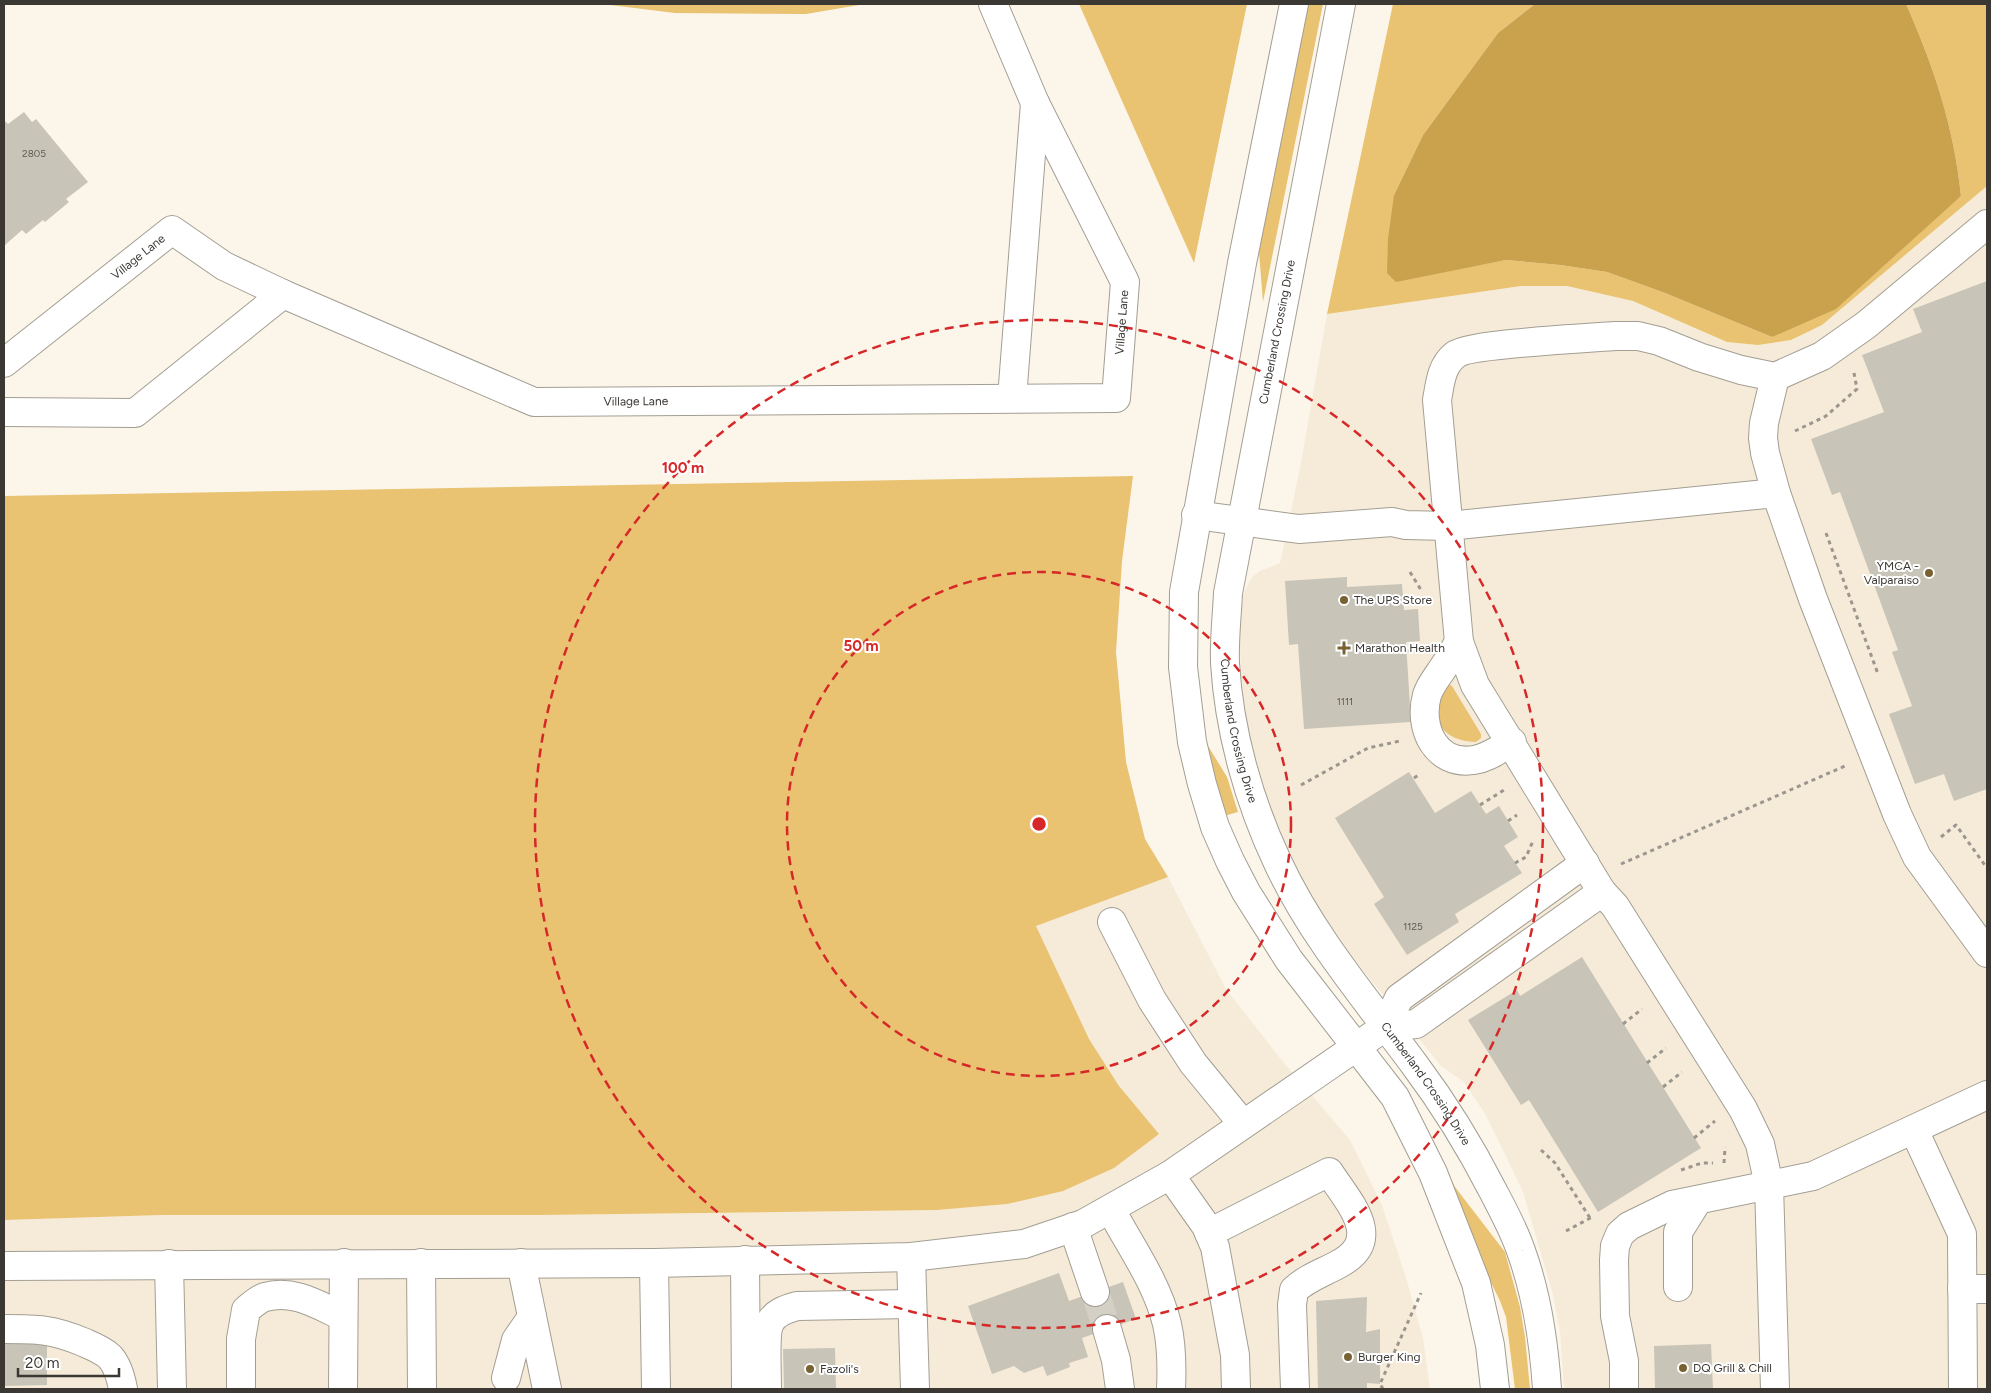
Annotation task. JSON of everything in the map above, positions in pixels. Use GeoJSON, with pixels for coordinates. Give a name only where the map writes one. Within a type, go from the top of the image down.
{"type":"FeatureCollection","features":[{"type":"Feature","properties":{"kind":"street","name":"Village Lane"},"geometry":{"type":"LineString","coordinates":[[4,363],[172,230],[224,266],[283,294],[534,402],[1116,398],[1125,282],[1035,103],[993,4]]}},
{"type":"Feature","properties":{"kind":"street"},"geometry":{"type":"LineString","coordinates":[[1294,4],[1242,263],[1196,515],[1184,592],[1183,667],[1192,742],[1215,827],[1230,861],[1266,926],[1289,960],[1395,1097],[1433,1173],[1476,1283],[1490,1345],[1495,1389]]}},
{"type":"Feature","properties":{"kind":"street","name":"Cumberland Crossing Drive"},"geometry":{"type":"LineString","coordinates":[[1341,4],[1240,522],[1228,593],[1225,663],[1232,722],[1246,778],[1259,819],[1278,864],[1307,917],[1385,1027],[1453,1118],[1502,1209],[1521,1250],[1534,1292],[1547,1389]]}},
{"type":"Feature","properties":{"kind":"street","name":"Village Lane"},"geometry":{"type":"LineString","coordinates":[[1012,398],[1035,103]]}},
{"type":"Feature","properties":{"kind":"street"},"geometry":{"type":"LineString","coordinates":[[1775,1389],[1769,1185],[1760,1144],[1743,1109],[1615,906],[1602,892],[1512,742],[1475,685],[1459,642],[1437,400],[1443,371],[1456,354],[1479,348],[1615,336],[1638,336],[1659,341],[1724,365],[1775,377],[1822,356],[1866,325],[1987,224]]}},
{"type":"Feature","properties":{"kind":"street"},"geometry":{"type":"LineString","coordinates":[[4,412],[135,413],[283,294]]}},
{"type":"Feature","properties":{"kind":"street"},"geometry":{"type":"LineString","coordinates":[[1775,377],[1767,406],[1763,438],[1765,453],[1776,493],[1813,599],[1897,814],[1917,857],[1987,953]]}},
{"type":"Feature","properties":{"kind":"street"},"geometry":{"type":"LineString","coordinates":[[1196,515],[1299,529],[1392,522],[1406,525],[1448,526],[1776,493]]}},
{"type":"Feature","properties":{"kind":"street"},"geometry":{"type":"LineString","coordinates":[[1459,642],[1433,682],[1427,696],[1425,714],[1432,745],[1441,753],[1456,759],[1471,761],[1485,758],[1512,742]]}},
{"type":"Feature","properties":{"kind":"street"},"geometry":{"type":"LineString","coordinates":[[1385,1027],[1399,998],[1585,863]]}},
{"type":"Feature","properties":{"kind":"street"},"geometry":{"type":"LineString","coordinates":[[4,1266],[654,1263],[910,1257],[1024,1244],[1073,1227],[1111,1210],[1170,1175],[1385,1027],[1416,1024],[1602,892]]}},
{"type":"Feature","properties":{"kind":"street"},"geometry":{"type":"LineString","coordinates":[[1112,922],[1152,1000],[1188,1055],[1242,1124]]}},
{"type":"Feature","properties":{"kind":"street"},"geometry":{"type":"LineString","coordinates":[[1624,1389],[1624,1361],[1615,1316],[1615,1246],[1620,1234],[1629,1226],[1672,1206],[1812,1176],[1987,1095]]}},
{"type":"Feature","properties":{"kind":"street"},"geometry":{"type":"LineString","coordinates":[[1914,1130],[1962,1234],[1975,1289],[1962,1389]]}},
{"type":"Feature","properties":{"kind":"street"},"geometry":{"type":"LineString","coordinates":[[1209,1233],[1329,1172],[1357,1215],[1363,1230],[1362,1240],[1353,1253],[1340,1264],[1302,1282],[1294,1290],[1292,1305],[1295,1389]]}},
{"type":"Feature","properties":{"kind":"street"},"geometry":{"type":"LineString","coordinates":[[1170,1175],[1209,1233],[1215,1248],[1235,1355],[1236,1389]]}},
{"type":"Feature","properties":{"kind":"street"},"geometry":{"type":"LineString","coordinates":[[1678,1286],[1678,1232],[1698,1200]]}},
{"type":"Feature","properties":{"kind":"street"},"geometry":{"type":"LineString","coordinates":[[1111,1210],[1153,1284],[1167,1324],[1172,1357],[1171,1389]]}},
{"type":"Feature","properties":{"kind":"street"},"geometry":{"type":"LineString","coordinates":[[1073,1227],[1095,1292]]}},
{"type":"Feature","properties":{"kind":"street"},"geometry":{"type":"LineString","coordinates":[[910,1257],[915,1389]]}},
{"type":"Feature","properties":{"kind":"street"},"geometry":{"type":"LineString","coordinates":[[744,1260],[746,1389]]}},
{"type":"Feature","properties":{"kind":"street"},"geometry":{"type":"LineString","coordinates":[[343,1389],[342,1316],[344,1263]]}},
{"type":"Feature","properties":{"kind":"street"},"geometry":{"type":"LineString","coordinates":[[421,1263],[422,1389]]}},
{"type":"Feature","properties":{"kind":"street"},"geometry":{"type":"LineString","coordinates":[[521,1263],[547,1389]]}},
{"type":"Feature","properties":{"kind":"street"},"geometry":{"type":"LineString","coordinates":[[654,1263],[656,1389]]}},
{"type":"Feature","properties":{"kind":"street"},"geometry":{"type":"LineString","coordinates":[[169,1264],[172,1389]]}},
{"type":"Feature","properties":{"kind":"street"},"geometry":{"type":"LineString","coordinates":[[1614,1283],[1636,1332],[1642,1363],[1643,1389]]}},
{"type":"Feature","properties":{"kind":"street"},"geometry":{"type":"LineString","coordinates":[[241,1389],[241,1339],[246,1310],[263,1297],[288,1294],[313,1302],[342,1316]]}},
{"type":"Feature","properties":{"kind":"street"},"geometry":{"type":"LineString","coordinates":[[767,1389],[768,1326],[775,1315],[785,1309],[798,1306],[912,1304]]}},
{"type":"Feature","properties":{"kind":"street"},"geometry":{"type":"LineString","coordinates":[[506,1378],[516,1340],[532,1317]]}},
{"type":"Feature","properties":{"kind":"street"},"geometry":{"type":"LineString","coordinates":[[4,1329],[36,1328],[59,1332],[95,1348],[110,1358],[120,1373],[123,1389]]}},
{"type":"Feature","properties":{"kind":"street"},"geometry":{"type":"LineString","coordinates":[[1107,1330],[1116,1360],[1120,1389]]}},
{"type":"Feature","properties":{"kind":"path"},"geometry":{"type":"LineString","coordinates":[[1793,432],[1826,416],[1857,389],[1853,370]]}},
{"type":"Feature","properties":{"kind":"path"},"geometry":{"type":"LineString","coordinates":[[1824,529],[1878,673],[1877,683]]}},
{"type":"Feature","properties":{"kind":"path"},"geometry":{"type":"LineString","coordinates":[[1410,572],[1424,596]]}},
{"type":"Feature","properties":{"kind":"path"},"geometry":{"type":"LineString","coordinates":[[1406,651],[1421,651]]}},
{"type":"Feature","properties":{"kind":"path"},"geometry":{"type":"LineString","coordinates":[[1301,785],[1368,748],[1404,741]]}},
{"type":"Feature","properties":{"kind":"path"},"geometry":{"type":"LineString","coordinates":[[1621,864],[1850,764]]}},
{"type":"Feature","properties":{"kind":"path"},"geometry":{"type":"LineString","coordinates":[[1480,805],[1508,787],[1504,784]]}},
{"type":"Feature","properties":{"kind":"path"},"geometry":{"type":"LineString","coordinates":[[1940,837],[1956,825],[1987,868]]}},
{"type":"Feature","properties":{"kind":"path"},"geometry":{"type":"LineString","coordinates":[[1515,863],[1526,857],[1533,840]]}},
{"type":"Feature","properties":{"kind":"path"},"geometry":{"type":"LineString","coordinates":[[1623,1024],[1645,1007]]}},
{"type":"Feature","properties":{"kind":"path"},"geometry":{"type":"LineString","coordinates":[[1647,1063],[1669,1045]]}},
{"type":"Feature","properties":{"kind":"path"},"geometry":{"type":"LineString","coordinates":[[1663,1087],[1685,1069]]}},
{"type":"Feature","properties":{"kind":"path"},"geometry":{"type":"LineString","coordinates":[[1694,1138],[1716,1120]]}},
{"type":"Feature","properties":{"kind":"path"},"geometry":{"type":"LineString","coordinates":[[1680,1170],[1702,1163],[1725,1163],[1725,1144]]}},
{"type":"Feature","properties":{"kind":"path"},"geometry":{"type":"LineString","coordinates":[[1541,1150],[1555,1163],[1590,1218]]}},
{"type":"Feature","properties":{"kind":"path"},"geometry":{"type":"LineString","coordinates":[[1566,1231],[1598,1214]]}},
{"type":"Feature","properties":{"kind":"path"},"geometry":{"type":"LineString","coordinates":[[1383,1389],[1380,1384],[1421,1293]]}},
{"type":"Feature","properties":{"kind":"shaded area"},"geometry":{"type":"Polygon","coordinates":[[[602,4],[865,4],[806,14],[675,13],[602,4]]]}},
{"type":"Feature","properties":{"kind":"shaded area"},"geometry":{"type":"Polygon","coordinates":[[[1079,4],[1247,4],[1194,263],[1079,4]]]}},
{"type":"Feature","properties":{"kind":"shaded area"},"geometry":{"type":"Polygon","coordinates":[[[1308,4],[1323,4],[1263,302],[1259,252],[1308,4]]]}},
{"type":"Feature","properties":{"kind":"shaded area"},"geometry":{"type":"Polygon","coordinates":[[[1393,4],[1535,4],[1498,33],[1423,135],[1394,195],[1395,281],[1506,260],[1560,265],[1607,272],[1665,293],[1772,337],[1961,196],[1948,122],[1934,74],[1906,4],[1987,4],[1987,186],[1822,325],[1791,340],[1758,345],[1727,342],[1633,301],[1567,286],[1521,286],[1327,314],[1393,4]]]}},
{"type":"Feature","properties":{"kind":"shaded area"},"geometry":{"type":"Polygon","coordinates":[[[1535,4],[1906,4],[1934,74],[1948,122],[1961,196],[1836,309],[1772,337],[1665,293],[1607,272],[1560,265],[1506,260],[1396,282],[1387,273],[1388,239],[1394,195],[1423,135],[1498,33],[1535,4]]]}},
{"type":"Feature","properties":{"kind":"shaded area"},"geometry":{"type":"Polygon","coordinates":[[[1987,186],[1987,1389],[1564,1389],[1560,1332],[1553,1295],[1523,1192],[1501,1146],[1484,1112],[1463,1081],[1442,1067],[1344,947],[1311,897],[1277,828],[1262,788],[1250,740],[1242,686],[1239,632],[1240,602],[1251,578],[1260,571],[1280,563],[1300,468],[1327,314],[1521,286],[1567,286],[1633,301],[1727,342],[1758,345],[1791,340],[1822,325],[1987,186]]]}},
{"type":"Feature","properties":{"kind":"shaded area"},"geometry":{"type":"Polygon","coordinates":[[[1133,476],[1122,561],[1116,652],[1126,762],[1145,839],[1168,877],[1036,926],[1089,1039],[1119,1086],[1159,1134],[1114,1168],[1063,1191],[1007,1204],[937,1210],[539,1215],[161,1215],[4,1220],[4,496],[1133,476]]]}},
{"type":"Feature","properties":{"kind":"shaded area"},"geometry":{"type":"Polygon","coordinates":[[[1445,682],[1452,686],[1481,734],[1481,738],[1476,742],[1453,737],[1442,728],[1437,713],[1437,704],[1445,682]]]}},
{"type":"Feature","properties":{"kind":"shaded area"},"geometry":{"type":"Polygon","coordinates":[[[1205,741],[1227,777],[1238,812],[1224,816],[1205,741]]]}},
{"type":"Feature","properties":{"kind":"shaded area"},"geometry":{"type":"Polygon","coordinates":[[[1168,877],[1226,989],[1280,1058],[1350,1140],[1382,1205],[1405,1274],[1423,1338],[1430,1389],[4,1389],[4,1220],[161,1215],[539,1215],[937,1210],[1007,1204],[1119,1086],[1089,1039],[1036,926],[1168,877]]]}},
{"type":"Feature","properties":{"kind":"shaded area"},"geometry":{"type":"Polygon","coordinates":[[[1438,1153],[1455,1187],[1505,1252],[1520,1307],[1530,1389],[1515,1389],[1506,1317],[1477,1254],[1438,1153]]]}},
{"type":"Feature","properties":{"kind":"building"},"geometry":{"type":"Polygon","coordinates":[[[24,112],[32,122],[36,119],[88,182],[66,199],[69,202],[45,222],[43,220],[26,234],[22,230],[4,246],[4,122],[8,124],[24,112]]]}},
{"type":"Feature","properties":{"kind":"building","name":"YMCA - Valparaiso"},"geometry":{"type":"Polygon","coordinates":[[[1987,281],[1987,789],[1954,801],[1944,774],[1915,784],[1889,714],[1912,706],[1892,652],[1898,650],[1840,492],[1832,495],[1811,439],[1884,412],[1862,355],[1922,332],[1913,309],[1987,281]]]}},
{"type":"Feature","properties":{"kind":"building"},"geometry":{"type":"Polygon","coordinates":[[[1347,577],[1347,587],[1402,584],[1404,610],[1418,609],[1420,641],[1406,642],[1411,722],[1304,729],[1298,644],[1289,645],[1285,581],[1347,577]]]}},
{"type":"Feature","properties":{"kind":"building"},"geometry":{"type":"Polygon","coordinates":[[[1409,772],[1435,813],[1471,791],[1486,814],[1499,806],[1518,837],[1504,846],[1522,873],[1455,914],[1459,922],[1407,955],[1374,904],[1384,897],[1335,818],[1409,772]]]}},
{"type":"Feature","properties":{"kind":"building"},"geometry":{"type":"Polygon","coordinates":[[[1582,957],[1701,1148],[1598,1212],[1529,1100],[1521,1105],[1468,1020],[1517,990],[1520,996],[1582,957]]]}},
{"type":"Feature","properties":{"kind":"building"},"geometry":{"type":"Polygon","coordinates":[[[1059,1273],[1069,1301],[1123,1282],[1136,1319],[1082,1338],[1088,1357],[1069,1363],[1070,1367],[1047,1376],[1043,1366],[1024,1373],[1014,1366],[992,1374],[968,1306],[1059,1273]]]}},
{"type":"Feature","properties":{"kind":"building","name":"Burger King"},"geometry":{"type":"Polygon","coordinates":[[[1367,1297],[1366,1332],[1380,1329],[1380,1384],[1367,1383],[1367,1389],[1318,1389],[1316,1301],[1367,1297]]]}},
{"type":"Feature","properties":{"kind":"building"},"geometry":{"type":"Polygon","coordinates":[[[4,1344],[47,1344],[47,1385],[4,1386],[4,1344]]]}},
{"type":"Feature","properties":{"kind":"building","name":"DQ Grill & Chill"},"geometry":{"type":"Polygon","coordinates":[[[1711,1344],[1713,1389],[1655,1389],[1654,1346],[1711,1344]]]}},
{"type":"Feature","properties":{"kind":"building","name":"Fazoli's"},"geometry":{"type":"Polygon","coordinates":[[[835,1348],[836,1389],[784,1389],[783,1349],[835,1348]]]}},
{"type":"Feature","properties":{"kind":"tunnel"},"geometry":{"type":"LineString","coordinates":[[1095,1292],[1107,1329]]}},
{"type":"Feature","properties":{"kind":"place","name":"YMCA - Valparaiso"},"geometry":{"type":"Point","coordinates":[1929,573]}},
{"type":"Feature","properties":{"kind":"place","name":"The UPS Store"},"geometry":{"type":"Point","coordinates":[1344,600]}},
{"type":"Feature","properties":{"kind":"place","name":"Marathon Health"},"geometry":{"type":"Point","coordinates":[1344,648]}},
{"type":"Feature","properties":{"kind":"place","name":"Burger King"},"geometry":{"type":"Point","coordinates":[1348,1357]}},
{"type":"Feature","properties":{"kind":"place","name":"DQ Grill & Chill"},"geometry":{"type":"Point","coordinates":[1683,1368]}},
{"type":"Feature","properties":{"kind":"place","name":"Fazoli's"},"geometry":{"type":"Point","coordinates":[810,1369]}}]}
